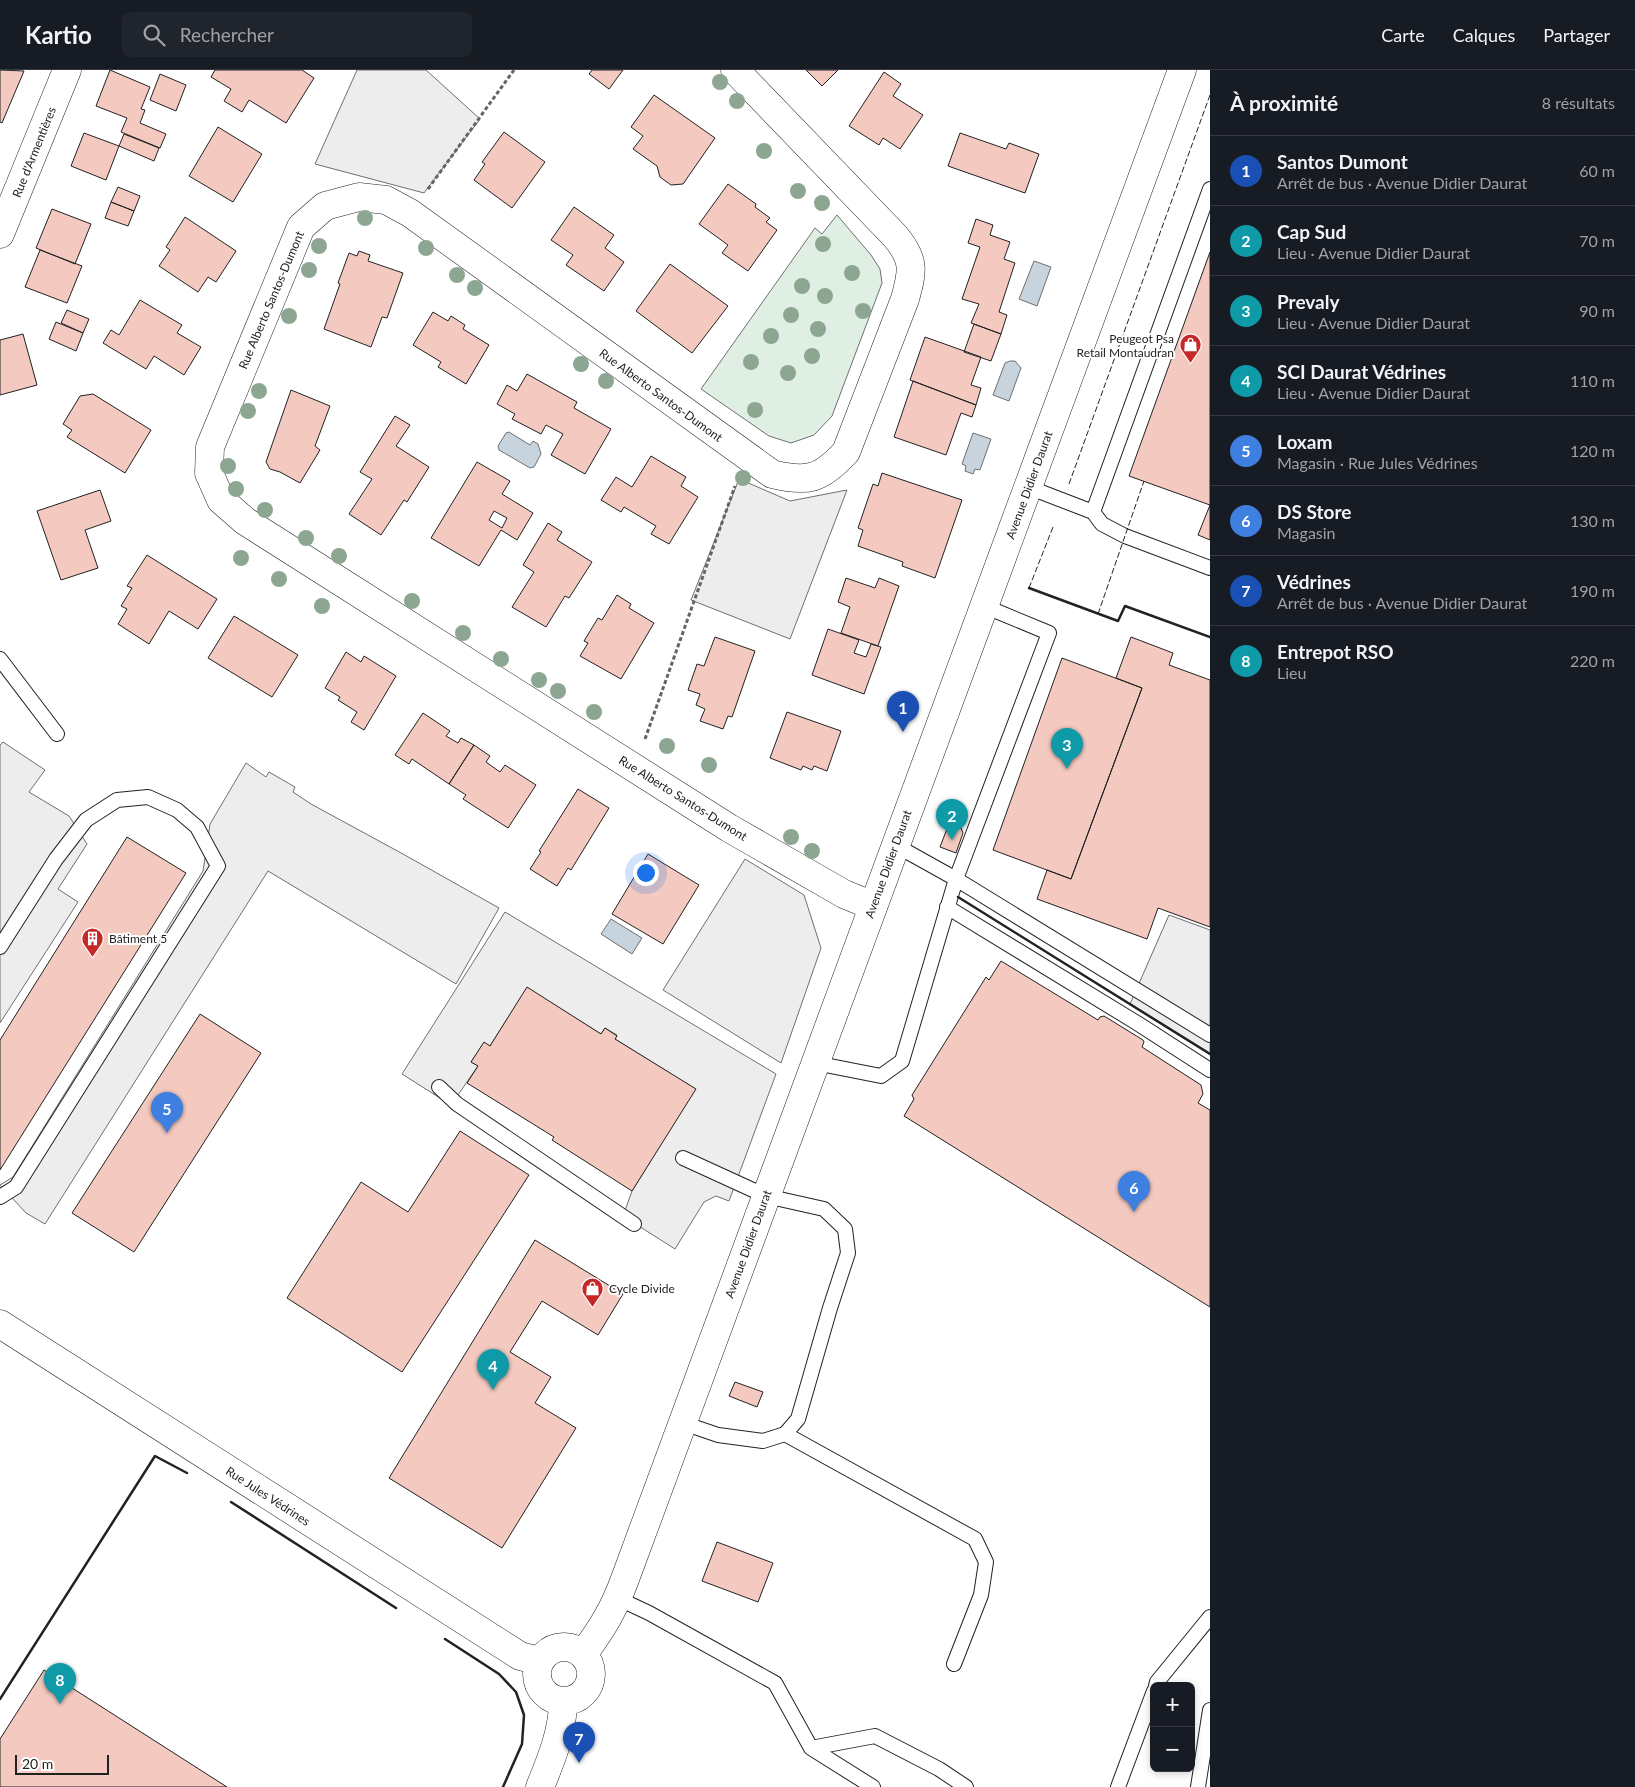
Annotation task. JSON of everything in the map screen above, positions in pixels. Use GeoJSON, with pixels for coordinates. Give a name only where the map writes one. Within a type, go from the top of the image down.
{"type":"FeatureCollection","features":[{"type":"Feature","properties":{"kind":"street","name":"Rue d'Armentières"},"geometry":{"type":"LineString","coordinates":[[0,234],[67,70]]}},
{"type":"Feature","properties":{"kind":"street","name":"Rue Alberto Santos-Dumont"},"geometry":{"type":"LineString","coordinates":[[736,70],[895,236],[905,248],[911,263],[910,280],[905,299],[846,452],[831,468],[813,477],[793,479],[772,474],[410,213],[386,200],[358,197],[325,206],[301,227],[210,447],[209,473],[221,500],[246,521],[729,828],[844,894],[873,906]]}},
{"type":"Feature","properties":{"kind":"street","name":"Avenue Didier Daurat"},"geometry":{"type":"LineString","coordinates":[[584,1653],[602,1629],[618,1598],[1182,70]]}},
{"type":"Feature","properties":{"kind":"street","name":"Rue Jules Védrines"},"geometry":{"type":"LineString","coordinates":[[0,1324],[520,1656],[539,1661]]}},
{"type":"Feature","properties":{"kind":"street"},"geometry":{"type":"LineString","coordinates":[[568,1646],[584,1653],[591,1664],[592,1678],[587,1690],[577,1698],[563,1702],[550,1698],[540,1688],[536,1674],[539,1661],[551,1649],[559,1647],[568,1646]]}},
{"type":"Feature","properties":{"kind":"street"},"geometry":{"type":"LineString","coordinates":[[540,1787],[553,1756],[563,1713],[563,1702]]}},
{"type":"Feature","properties":{"kind":"lane"},"geometry":{"type":"LineString","coordinates":[[1093,512],[1210,189]]}},
{"type":"Feature","properties":{"kind":"lane"},"geometry":{"type":"LineString","coordinates":[[1028,487],[1093,512],[1102,524],[1125,536],[1210,568]]}},
{"type":"Feature","properties":{"kind":"lane"},"geometry":{"type":"LineString","coordinates":[[815,1063],[881,1076],[902,1061],[956,879],[1049,633],[984,606]]}},
{"type":"Feature","properties":{"kind":"lane"},"geometry":{"type":"LineString","coordinates":[[0,659],[57,734]]}},
{"type":"Feature","properties":{"kind":"lane"},"geometry":{"type":"LineString","coordinates":[[0,947],[56,858],[86,820],[117,800],[148,797],[177,810],[197,827],[218,866],[16,1187],[0,1197]]}},
{"type":"Feature","properties":{"kind":"lane"},"geometry":{"type":"LineString","coordinates":[[895,846],[956,879],[1210,1035]]}},
{"type":"Feature","properties":{"kind":"lane"},"geometry":{"type":"LineString","coordinates":[[947,907],[1210,1070]]}},
{"type":"Feature","properties":{"kind":"lane"},"geometry":{"type":"LineString","coordinates":[[438,1087],[457,1104],[634,1224]]}},
{"type":"Feature","properties":{"kind":"lane"},"geometry":{"type":"LineString","coordinates":[[683,1158],[766,1196],[824,1209],[845,1229],[848,1253],[798,1419],[785,1434],[762,1441],[718,1435],[683,1422]]}},
{"type":"Feature","properties":{"kind":"lane"},"geometry":{"type":"LineString","coordinates":[[785,1434],[975,1539],[986,1562],[981,1595],[954,1664]]}},
{"type":"Feature","properties":{"kind":"lane"},"geometry":{"type":"LineString","coordinates":[[618,1598],[649,1613],[775,1683],[811,1748],[874,1787]]}},
{"type":"Feature","properties":{"kind":"lane"},"geometry":{"type":"LineString","coordinates":[[1157,1682],[1210,1617]]}},
{"type":"Feature","properties":{"kind":"lane"},"geometry":{"type":"LineString","coordinates":[[1118,1787],[1150,1703]]}},
{"type":"Feature","properties":{"kind":"lane"},"geometry":{"type":"LineString","coordinates":[[1198,1787],[1210,1710]]}},
{"type":"Feature","properties":{"kind":"lane"},"geometry":{"type":"LineString","coordinates":[[811,1748],[875,1736],[939,1769],[966,1787]]}},
{"type":"Feature","properties":{"kind":"path"},"geometry":{"type":"LineString","coordinates":[[410,213],[514,70]]}},
{"type":"Feature","properties":{"kind":"path"},"geometry":{"type":"LineString","coordinates":[[635,767],[740,472],[749,458]]}},
{"type":"Feature","properties":{"kind":"green space"},"geometry":{"type":"Polygon","coordinates":[[[837,215],[871,255],[880,269],[882,283],[832,416],[814,435],[791,443],[769,436],[701,389],[815,228],[822,234],[837,215]]]}},
{"type":"Feature","properties":{"kind":"shaded area"},"geometry":{"type":"Polygon","coordinates":[[[357,70],[426,70],[480,119],[424,193],[315,164],[357,70]]]}},
{"type":"Feature","properties":{"kind":"shaded area"},"geometry":{"type":"Polygon","coordinates":[[[1034,261],[1051,267],[1037,306],[1019,299],[1034,261]]]}},
{"type":"Feature","properties":{"kind":"shaded area"},"geometry":{"type":"Polygon","coordinates":[[[1015,361],[1021,368],[1009,401],[993,395],[1005,363],[1015,361]]]}},
{"type":"Feature","properties":{"kind":"shaded area"},"geometry":{"type":"Polygon","coordinates":[[[509,432],[530,445],[533,441],[538,444],[541,454],[534,467],[530,468],[499,450],[498,446],[506,433],[509,432]]]}},
{"type":"Feature","properties":{"kind":"shaded area"},"geometry":{"type":"Polygon","coordinates":[[[973,433],[991,439],[980,470],[975,469],[973,474],[965,471],[966,466],[962,464],[973,433]]]}},
{"type":"Feature","properties":{"kind":"shaded area"},"geometry":{"type":"Polygon","coordinates":[[[739,479],[790,501],[847,490],[790,639],[691,600],[739,479]]]}},
{"type":"Feature","properties":{"kind":"shaded area"},"geometry":{"type":"Polygon","coordinates":[[[3,742],[45,770],[29,792],[69,816],[87,844],[58,889],[78,902],[0,1023],[0,745],[3,742]]]}},
{"type":"Feature","properties":{"kind":"shaded area"},"geometry":{"type":"Polygon","coordinates":[[[246,763],[266,777],[269,772],[295,787],[293,792],[311,804],[499,908],[456,984],[268,871],[45,1224],[26,1213],[0,1185],[13,1177],[203,871],[210,824],[246,763]]]}},
{"type":"Feature","properties":{"kind":"shaded area"},"geometry":{"type":"Polygon","coordinates":[[[745,859],[804,895],[821,948],[781,1063],[663,990],[745,859]]]}},
{"type":"Feature","properties":{"kind":"shaded area"},"geometry":{"type":"Polygon","coordinates":[[[505,912],[776,1074],[729,1201],[716,1196],[704,1202],[675,1249],[623,1216],[632,1191],[695,1089],[615,1039],[617,1035],[605,1028],[601,1034],[527,988],[490,1046],[484,1043],[471,1062],[478,1066],[451,1105],[402,1074],[505,912]]]}},
{"type":"Feature","properties":{"kind":"shaded area"},"geometry":{"type":"Polygon","coordinates":[[[1169,915],[1210,930],[1210,1054],[1130,1004],[1169,915]]]}},
{"type":"Feature","properties":{"kind":"shaded area"},"geometry":{"type":"Polygon","coordinates":[[[611,919],[642,938],[632,954],[601,934],[611,919]]]}},
{"type":"Feature","properties":{"kind":"building"},"geometry":{"type":"Polygon","coordinates":[[[0,70],[24,71],[2,123],[0,122],[0,70]]]}},
{"type":"Feature","properties":{"kind":"building"},"geometry":{"type":"Polygon","coordinates":[[[110,70],[150,87],[141,109],[145,110],[140,123],[166,134],[160,148],[121,132],[127,118],[96,106],[110,70]]]}},
{"type":"Feature","properties":{"kind":"building"},"geometry":{"type":"Polygon","coordinates":[[[215,70],[302,70],[314,78],[286,123],[249,100],[242,112],[224,101],[231,89],[211,77],[215,70]]]}},
{"type":"Feature","properties":{"kind":"building"},"geometry":{"type":"Polygon","coordinates":[[[592,70],[623,70],[609,89],[589,74],[592,70]]]}},
{"type":"Feature","properties":{"kind":"building"},"geometry":{"type":"Polygon","coordinates":[[[806,70],[838,70],[822,86],[806,70]]]}},
{"type":"Feature","properties":{"kind":"building"},"geometry":{"type":"Polygon","coordinates":[[[884,72],[901,84],[893,96],[923,115],[900,149],[883,138],[879,145],[849,126],[884,72]]]}},
{"type":"Feature","properties":{"kind":"building"},"geometry":{"type":"Polygon","coordinates":[[[160,74],[186,85],[176,111],[150,100],[160,74]]]}},
{"type":"Feature","properties":{"kind":"building"},"geometry":{"type":"Polygon","coordinates":[[[654,95],[715,138],[683,184],[671,185],[660,177],[657,166],[633,149],[643,136],[631,127],[654,95]]]}},
{"type":"Feature","properties":{"kind":"building"},"geometry":{"type":"Polygon","coordinates":[[[218,127],[262,154],[233,202],[189,176],[218,127]]]}},
{"type":"Feature","properties":{"kind":"building"},"geometry":{"type":"Polygon","coordinates":[[[504,132],[545,162],[512,208],[474,180],[485,164],[482,162],[504,132]]]}},
{"type":"Feature","properties":{"kind":"building"},"geometry":{"type":"Polygon","coordinates":[[[84,133],[119,146],[106,180],[71,166],[84,133]]]}},
{"type":"Feature","properties":{"kind":"building"},"geometry":{"type":"Polygon","coordinates":[[[960,133],[1006,149],[1009,143],[1039,154],[1025,193],[948,166],[960,133]]]}},
{"type":"Feature","properties":{"kind":"building"},"geometry":{"type":"Polygon","coordinates":[[[124,134],[159,148],[154,161],[119,146],[124,134]]]}},
{"type":"Feature","properties":{"kind":"building"},"geometry":{"type":"Polygon","coordinates":[[[728,184],[756,204],[755,207],[770,218],[766,222],[777,230],[748,271],[722,253],[728,245],[699,224],[728,184]]]}},
{"type":"Feature","properties":{"kind":"building"},"geometry":{"type":"Polygon","coordinates":[[[118,187],[140,196],[134,211],[111,202],[118,187]]]}},
{"type":"Feature","properties":{"kind":"building"},"geometry":{"type":"Polygon","coordinates":[[[111,202],[134,211],[128,226],[105,218],[111,202]]]}},
{"type":"Feature","properties":{"kind":"building"},"geometry":{"type":"Polygon","coordinates":[[[574,207],[614,235],[605,248],[624,262],[604,291],[566,265],[573,255],[551,240],[574,207]]]}},
{"type":"Feature","properties":{"kind":"building"},"geometry":{"type":"Polygon","coordinates":[[[52,209],[91,224],[75,264],[36,248],[52,209]]]}},
{"type":"Feature","properties":{"kind":"building"},"geometry":{"type":"Polygon","coordinates":[[[185,217],[236,251],[216,282],[208,277],[198,292],[159,266],[170,250],[166,247],[185,217]]]}},
{"type":"Feature","properties":{"kind":"building"},"geometry":{"type":"Polygon","coordinates":[[[976,219],[993,225],[990,235],[1010,242],[1004,259],[1015,263],[999,312],[1007,315],[1001,334],[971,323],[979,304],[962,299],[980,247],[968,243],[976,219]]]}},
{"type":"Feature","properties":{"kind":"building"},"geometry":{"type":"Polygon","coordinates":[[[40,250],[82,266],[67,303],[25,287],[40,250]]]}},
{"type":"Feature","properties":{"kind":"building"},"geometry":{"type":"Polygon","coordinates":[[[359,251],[370,255],[368,261],[403,273],[387,318],[382,317],[371,347],[324,329],[349,253],[357,256],[359,251]]]}},
{"type":"Feature","properties":{"kind":"building","name":"Peugeot Psa Retail Montaudran"},"geometry":{"type":"Polygon","coordinates":[[[1210,252],[1210,505],[1129,476],[1210,252]]]}},
{"type":"Feature","properties":{"kind":"building"},"geometry":{"type":"Polygon","coordinates":[[[670,264],[728,306],[692,353],[636,311],[670,264]]]}},
{"type":"Feature","properties":{"kind":"building"},"geometry":{"type":"Polygon","coordinates":[[[140,300],[182,325],[177,333],[201,347],[184,375],[154,356],[146,369],[103,343],[111,330],[119,335],[140,300]]]}},
{"type":"Feature","properties":{"kind":"building"},"geometry":{"type":"Polygon","coordinates":[[[67,310],[89,319],[83,333],[61,323],[67,310]]]}},
{"type":"Feature","properties":{"kind":"building"},"geometry":{"type":"Polygon","coordinates":[[[433,312],[448,321],[451,316],[465,325],[463,329],[489,345],[466,384],[438,367],[441,362],[413,345],[433,312]]]}},
{"type":"Feature","properties":{"kind":"building"},"geometry":{"type":"Polygon","coordinates":[[[56,322],[83,333],[76,351],[49,339],[56,322]]]}},
{"type":"Feature","properties":{"kind":"building"},"geometry":{"type":"Polygon","coordinates":[[[974,324],[1001,334],[991,361],[964,352],[974,324]]]}},
{"type":"Feature","properties":{"kind":"building"},"geometry":{"type":"Polygon","coordinates":[[[23,334],[37,385],[0,395],[0,340],[23,334]]]}},
{"type":"Feature","properties":{"kind":"building"},"geometry":{"type":"Polygon","coordinates":[[[925,337],[981,357],[971,385],[981,388],[976,405],[910,380],[925,337]]]}},
{"type":"Feature","properties":{"kind":"building"},"geometry":{"type":"Polygon","coordinates":[[[527,374],[577,402],[574,408],[611,429],[585,474],[551,455],[563,434],[546,425],[541,434],[512,419],[515,414],[497,404],[507,385],[517,391],[527,374]]]}},
{"type":"Feature","properties":{"kind":"building"},"geometry":{"type":"Polygon","coordinates":[[[913,381],[976,405],[972,417],[961,413],[946,455],[894,437],[913,381]]]}},
{"type":"Feature","properties":{"kind":"building"},"geometry":{"type":"Polygon","coordinates":[[[291,390],[330,406],[315,446],[320,450],[300,483],[280,472],[270,469],[266,462],[291,390]]]}},
{"type":"Feature","properties":{"kind":"building"},"geometry":{"type":"Polygon","coordinates":[[[93,394],[151,430],[125,473],[67,437],[72,430],[63,424],[80,396],[93,394]]]}},
{"type":"Feature","properties":{"kind":"building"},"geometry":{"type":"Polygon","coordinates":[[[395,416],[410,425],[396,446],[429,467],[407,502],[404,500],[381,535],[349,514],[372,479],[360,472],[395,416]]]}},
{"type":"Feature","properties":{"kind":"building"},"geometry":{"type":"Polygon","coordinates":[[[651,456],[686,477],[681,486],[698,497],[669,544],[651,534],[656,526],[624,507],[621,512],[601,500],[616,477],[632,487],[651,456]]]}},
{"type":"Feature","properties":{"kind":"building"},"geometry":{"type":"Polygon","coordinates":[[[477,462],[510,481],[502,494],[533,513],[517,540],[501,530],[479,566],[431,538],[477,462]],[[494,511],[489,520],[502,528],[507,518],[494,511]]]}},
{"type":"Feature","properties":{"kind":"building"},"geometry":{"type":"Polygon","coordinates":[[[882,473],[962,500],[935,578],[902,566],[903,562],[858,546],[863,530],[858,528],[873,484],[878,486],[882,473]]]}},
{"type":"Feature","properties":{"kind":"building"},"geometry":{"type":"Polygon","coordinates":[[[100,490],[111,521],[85,530],[98,568],[61,580],[37,511],[100,490]]]}},
{"type":"Feature","properties":{"kind":"building"},"geometry":{"type":"Polygon","coordinates":[[[1210,505],[1210,540],[1198,535],[1210,505]]]}},
{"type":"Feature","properties":{"kind":"building"},"geometry":{"type":"Polygon","coordinates":[[[548,523],[562,532],[557,540],[592,562],[569,598],[565,596],[546,627],[512,607],[534,572],[523,565],[548,523]]]}},
{"type":"Feature","properties":{"kind":"building"},"geometry":{"type":"Polygon","coordinates":[[[147,555],[217,599],[198,629],[169,611],[149,644],[118,624],[127,609],[121,606],[132,588],[127,586],[147,555]]]}},
{"type":"Feature","properties":{"kind":"building"},"geometry":{"type":"Polygon","coordinates":[[[846,578],[875,588],[879,578],[899,586],[878,646],[841,633],[850,607],[838,602],[846,578]]]}},
{"type":"Feature","properties":{"kind":"building"},"geometry":{"type":"Polygon","coordinates":[[[617,595],[631,604],[629,608],[654,623],[621,679],[580,656],[588,643],[584,641],[598,618],[602,620],[617,595]]]}},
{"type":"Feature","properties":{"kind":"building"},"geometry":{"type":"Polygon","coordinates":[[[234,616],[298,655],[272,697],[208,658],[234,616]]]}},
{"type":"Feature","properties":{"kind":"building"},"geometry":{"type":"Polygon","coordinates":[[[828,629],[859,640],[854,653],[866,657],[871,644],[881,647],[864,694],[812,675],[828,629]]]}},
{"type":"Feature","properties":{"kind":"building"},"geometry":{"type":"Polygon","coordinates":[[[715,637],[755,651],[732,717],[728,716],[723,729],[700,721],[705,709],[696,705],[700,694],[688,690],[697,664],[704,666],[715,637]]]}},
{"type":"Feature","properties":{"kind":"building"},"geometry":{"type":"Polygon","coordinates":[[[1131,637],[1173,653],[1169,665],[1210,680],[1210,927],[1158,908],[1147,939],[1037,899],[1047,870],[1071,879],[1142,688],[1116,678],[1131,637]]]}},
{"type":"Feature","properties":{"kind":"building"},"geometry":{"type":"Polygon","coordinates":[[[346,652],[361,662],[364,656],[396,676],[364,730],[351,722],[357,712],[338,700],[340,697],[325,688],[346,652]]]}},
{"type":"Feature","properties":{"kind":"building"},"geometry":{"type":"Polygon","coordinates":[[[1062,658],[1142,688],[1071,879],[993,850],[1062,658]]]}},
{"type":"Feature","properties":{"kind":"building"},"geometry":{"type":"Polygon","coordinates":[[[787,712],[841,731],[827,771],[814,766],[812,770],[803,766],[801,770],[770,758],[787,712]]]}},
{"type":"Feature","properties":{"kind":"building"},"geometry":{"type":"Polygon","coordinates":[[[423,713],[450,731],[446,736],[458,743],[461,738],[474,745],[449,784],[412,759],[409,764],[395,755],[423,713]]]}},
{"type":"Feature","properties":{"kind":"building"},"geometry":{"type":"Polygon","coordinates":[[[474,745],[490,756],[486,762],[500,772],[505,765],[536,785],[508,828],[463,799],[466,795],[449,784],[474,745]]]}},
{"type":"Feature","properties":{"kind":"building"},"geometry":{"type":"Polygon","coordinates":[[[578,789],[609,808],[571,870],[568,868],[557,886],[530,869],[541,852],[539,851],[578,789]]]}},
{"type":"Feature","properties":{"kind":"building"},"geometry":{"type":"Polygon","coordinates":[[[950,821],[960,825],[963,833],[956,853],[940,847],[950,821]]]}},
{"type":"Feature","properties":{"kind":"building","name":"Bâtiment 5"},"geometry":{"type":"Polygon","coordinates":[[[127,837],[186,873],[0,1170],[0,1040],[127,837]]]}},
{"type":"Feature","properties":{"kind":"building"},"geometry":{"type":"Polygon","coordinates":[[[648,854],[699,885],[663,944],[612,914],[648,854]]]}},
{"type":"Feature","properties":{"kind":"building"},"geometry":{"type":"Polygon","coordinates":[[[1001,961],[1098,1020],[1104,1016],[1143,1040],[1142,1047],[1201,1085],[1203,1094],[1198,1103],[1210,1110],[1210,1307],[904,1116],[914,1099],[912,1095],[986,977],[989,980],[1001,961]]]}},
{"type":"Feature","properties":{"kind":"building"},"geometry":{"type":"Polygon","coordinates":[[[527,987],[601,1034],[605,1028],[617,1036],[615,1039],[696,1089],[632,1191],[552,1140],[554,1137],[467,1083],[478,1066],[471,1062],[484,1042],[490,1046],[527,987]]]}},
{"type":"Feature","properties":{"kind":"building"},"geometry":{"type":"Polygon","coordinates":[[[200,1014],[261,1053],[134,1252],[72,1213],[200,1014]]]}},
{"type":"Feature","properties":{"kind":"building"},"geometry":{"type":"Polygon","coordinates":[[[460,1131],[529,1175],[402,1372],[287,1298],[361,1182],[408,1212],[460,1131]]]}},
{"type":"Feature","properties":{"kind":"building"},"geometry":{"type":"Polygon","coordinates":[[[535,1240],[623,1294],[598,1335],[542,1301],[510,1352],[551,1377],[535,1403],[576,1428],[502,1548],[389,1478],[535,1240]]]}},
{"type":"Feature","properties":{"kind":"building"},"geometry":{"type":"Polygon","coordinates":[[[735,1382],[763,1392],[757,1407],[729,1396],[735,1382]]]}},
{"type":"Feature","properties":{"kind":"building"},"geometry":{"type":"Polygon","coordinates":[[[717,1542],[773,1563],[758,1602],[702,1581],[717,1542]]]}},
{"type":"Feature","properties":{"kind":"building"},"geometry":{"type":"Polygon","coordinates":[[[44,1670],[227,1787],[0,1787],[0,1739],[44,1670]]]}},
{"type":"Feature","properties":{"kind":"fence"},"geometry":{"type":"LineString","coordinates":[[1069,484],[1210,95]]}},
{"type":"Feature","properties":{"kind":"fence"},"geometry":{"type":"LineString","coordinates":[[1098,614],[1144,481]]}},
{"type":"Feature","properties":{"kind":"fence"},"geometry":{"type":"LineString","coordinates":[[1029,588],[1053,527]]}},
{"type":"Feature","properties":{"kind":"wall"},"geometry":{"type":"LineString","coordinates":[[1029,588],[1118,621],[1125,606],[1210,637]]}},
{"type":"Feature","properties":{"kind":"wall"},"geometry":{"type":"LineString","coordinates":[[958,897],[1210,1054]]}},
{"type":"Feature","properties":{"kind":"wall"},"geometry":{"type":"LineString","coordinates":[[0,1699],[155,1456],[187,1473]]}},
{"type":"Feature","properties":{"kind":"wall"},"geometry":{"type":"LineString","coordinates":[[231,1502],[396,1608]]}},
{"type":"Feature","properties":{"kind":"wall"},"geometry":{"type":"LineString","coordinates":[[445,1639],[499,1674],[516,1692],[524,1715],[522,1744],[503,1787]]}},
{"type":"Feature","properties":{"kind":"place","name":"Peugeot Psa Retail Montaudran"},"geometry":{"type":"Point","coordinates":[1190,364]}},
{"type":"Feature","properties":{"kind":"place","name":"Santos Dumont"},"geometry":{"type":"Point","coordinates":[903,732]}},
{"type":"Feature","properties":{"kind":"place","name":"Prevaly"},"geometry":{"type":"Point","coordinates":[1067,769]}},
{"type":"Feature","properties":{"kind":"place","name":"Cap Sud"},"geometry":{"type":"Point","coordinates":[952,840]}},
{"type":"Feature","properties":{"kind":"place","name":"Bâtiment 5"},"geometry":{"type":"Point","coordinates":[93,957]}},
{"type":"Feature","properties":{"kind":"place","name":"Loxam"},"geometry":{"type":"Point","coordinates":[167,1133]}},
{"type":"Feature","properties":{"kind":"place","name":"DS Store"},"geometry":{"type":"Point","coordinates":[1134,1212]}},
{"type":"Feature","properties":{"kind":"place","name":"Cycle Divide"},"geometry":{"type":"Point","coordinates":[593,1307]}},
{"type":"Feature","properties":{"kind":"place","name":"SCI Daurat Védrines"},"geometry":{"type":"Point","coordinates":[493,1390]}},
{"type":"Feature","properties":{"kind":"place","name":"Entrepot RSO"},"geometry":{"type":"Point","coordinates":[60,1704]}},
{"type":"Feature","properties":{"kind":"place","name":"Védrines"},"geometry":{"type":"Point","coordinates":[579,1763]}}]}
